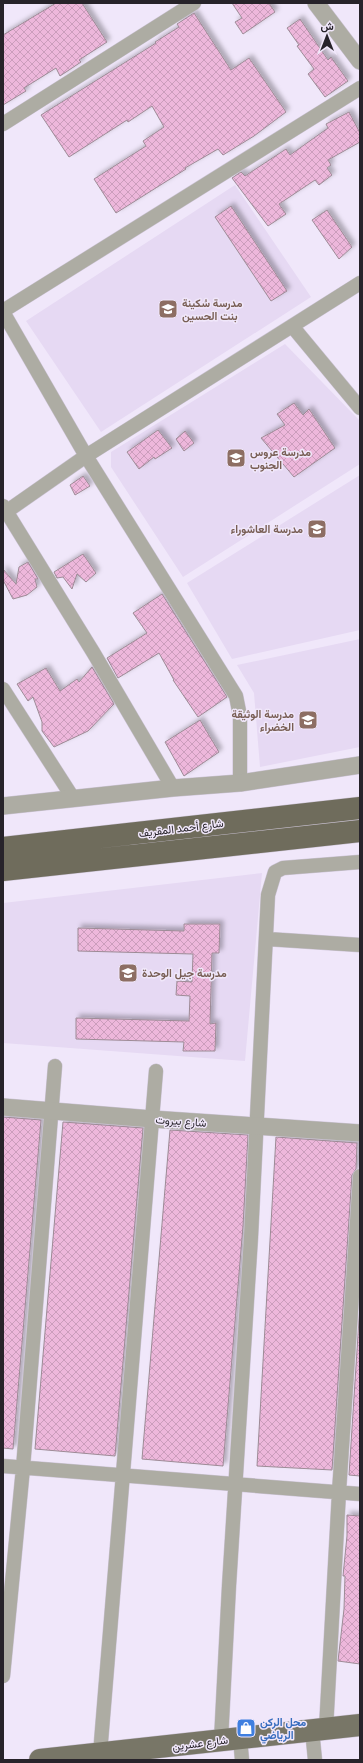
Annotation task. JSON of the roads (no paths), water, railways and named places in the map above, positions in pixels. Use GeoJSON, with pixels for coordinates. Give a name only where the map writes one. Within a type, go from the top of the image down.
{"type":"FeatureCollection","features":[{"type":"Feature","properties":{"kind":"highway","name":"شارع أحمد المقريف"},"geometry":{"type":"LineString","coordinates":[[3,848],[358,807]]}},
{"type":"Feature","properties":{"kind":"highway","name":"شارع أحمد المقريف"},"geometry":{"type":"LineString","coordinates":[[3,870],[360,831]]}},
{"type":"Feature","properties":{"kind":"main road","name":"شارع عشرين"},"geometry":{"type":"LineString","coordinates":[[40,1760],[166,1754],[231,1739],[360,1725]]}},
{"type":"Feature","properties":{"kind":"street"},"geometry":{"type":"LineString","coordinates":[[3,124],[194,3]]}},
{"type":"Feature","properties":{"kind":"street"},"geometry":{"type":"LineString","coordinates":[[316,3],[360,61]]}},
{"type":"Feature","properties":{"kind":"street"},"geometry":{"type":"LineString","coordinates":[[240,783],[240,716],[236,696],[86,456],[3,312],[360,88]]}},
{"type":"Feature","properties":{"kind":"street"},"geometry":{"type":"LineString","coordinates":[[173,788],[93,652],[4,510],[86,456],[360,283]]}},
{"type":"Feature","properties":{"kind":"street"},"geometry":{"type":"LineString","coordinates":[[292,326],[360,408]]}},
{"type":"Feature","properties":{"kind":"street"},"geometry":{"type":"LineString","coordinates":[[3,689],[74,798]]}},
{"type":"Feature","properties":{"kind":"street"},"geometry":{"type":"LineString","coordinates":[[3,806],[173,788],[240,783],[360,766]]}},
{"type":"Feature","properties":{"kind":"street"},"geometry":{"type":"LineString","coordinates":[[242,1760],[231,1739],[235,1484],[251,1237],[268,895],[275,872],[283,868],[360,862]]}},
{"type":"Feature","properties":{"kind":"street"},"geometry":{"type":"LineString","coordinates":[[267,939],[360,944]]}},
{"type":"Feature","properties":{"kind":"street"},"geometry":{"type":"LineString","coordinates":[[3,1676],[23,1468],[55,1066]]}},
{"type":"Feature","properties":{"kind":"street"},"geometry":{"type":"LineString","coordinates":[[91,1757],[123,1474],[156,1071]]}},
{"type":"Feature","properties":{"kind":"street","name":"شارع بيروت"},"geometry":{"type":"LineString","coordinates":[[3,1107],[360,1133]]}},
{"type":"Feature","properties":{"kind":"street"},"geometry":{"type":"LineString","coordinates":[[315,1760],[319,1729],[339,1492],[360,1176]]}},
{"type":"Feature","properties":{"kind":"street"},"geometry":{"type":"LineString","coordinates":[[3,1466],[123,1474],[360,1494]]}},
{"type":"Feature","properties":{"kind":"place","name":"مدرسة سُكينة بنت الحسين"},"geometry":{"type":"Point","coordinates":[168,309]}},
{"type":"Feature","properties":{"kind":"place","name":"مدرسة عروس الجنوب"},"geometry":{"type":"Point","coordinates":[236,458]}},
{"type":"Feature","properties":{"kind":"place","name":"مدرسة العاشوراء"},"geometry":{"type":"Point","coordinates":[317,529]}},
{"type":"Feature","properties":{"kind":"place","name":"مدرسة الوثيقة الخضراء"},"geometry":{"type":"Point","coordinates":[308,720]}},
{"type":"Feature","properties":{"kind":"place","name":"مدرسة جيل الوحدة"},"geometry":{"type":"Point","coordinates":[128,973]}},
{"type":"Feature","properties":{"kind":"place","name":"محل الركن الرياضي"},"geometry":{"type":"Point","coordinates":[246,1728]}}]}
